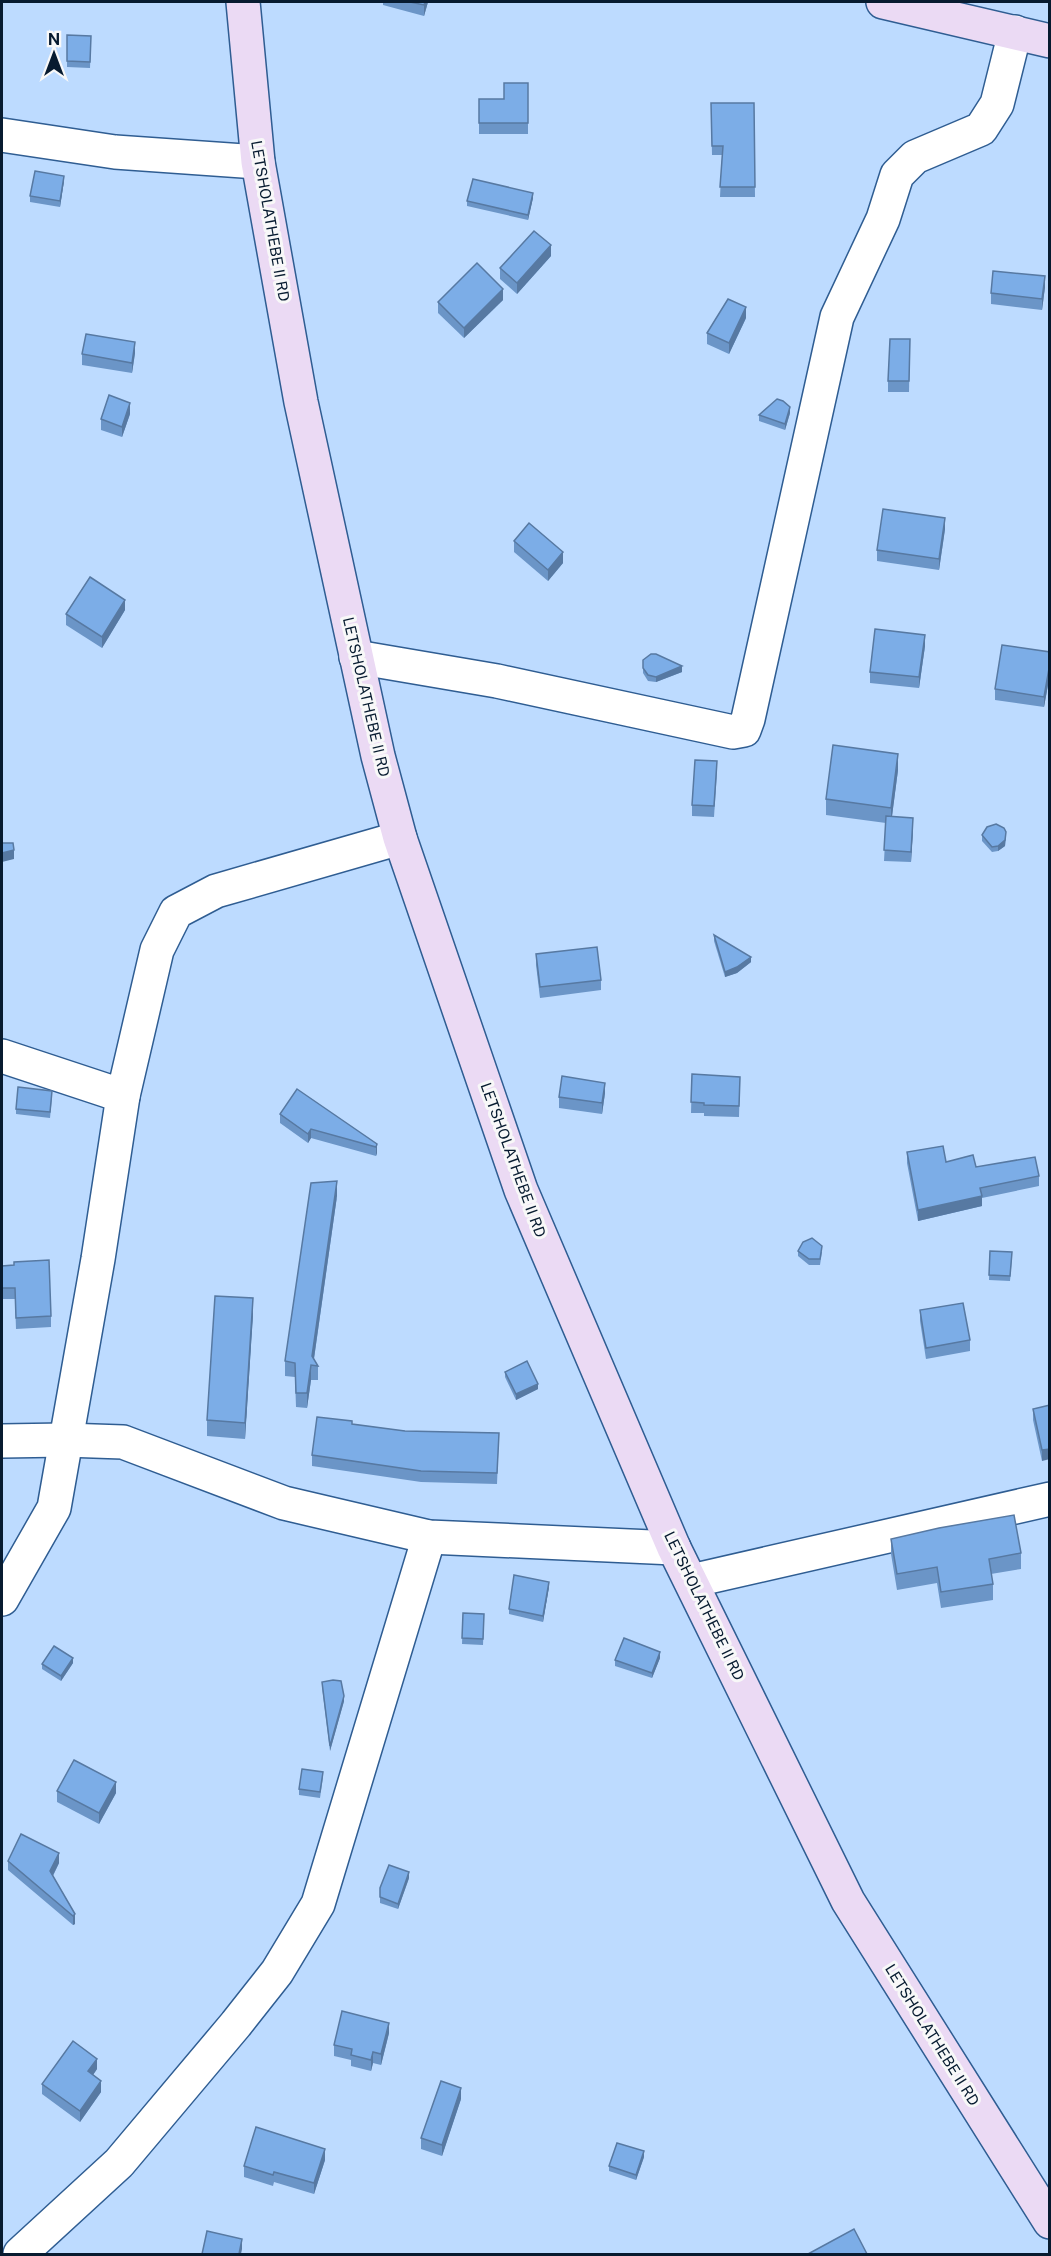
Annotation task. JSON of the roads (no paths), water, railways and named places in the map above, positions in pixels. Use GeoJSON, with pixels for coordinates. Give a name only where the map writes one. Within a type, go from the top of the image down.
{"type":"FeatureCollection","features":[{"type":"Feature","properties":{"kind":"street","name":"LETSHOLATHEBE II RD"},"geometry":{"type":"LineString","coordinates":[[243,2],[258,162],[301,402],[378,756],[400,838],[521,1190],[674,1548],[848,1901],[1050,2222]]}},
{"type":"Feature","properties":{"kind":"street"},"geometry":{"type":"LineString","coordinates":[[883,2],[1050,41]]}},
{"type":"Feature","properties":{"kind":"street"},"geometry":{"type":"LineString","coordinates":[[356,657],[497,681],[733,732],[744,730],[837,316],[883,219],[897,175],[915,157],[981,129],[996,104],[1015,32]]}},
{"type":"Feature","properties":{"kind":"street"},"geometry":{"type":"LineString","coordinates":[[2,135],[115,152],[258,162]]}},
{"type":"Feature","properties":{"kind":"street"},"geometry":{"type":"LineString","coordinates":[[2,1599],[54,1508],[98,1259],[123,1096],[157,950],[176,912],[216,891],[400,838]]}},
{"type":"Feature","properties":{"kind":"street"},"geometry":{"type":"LineString","coordinates":[[2,1056],[123,1096]]}},
{"type":"Feature","properties":{"kind":"street"},"geometry":{"type":"LineString","coordinates":[[2,1441],[123,1442],[284,1503],[429,1537],[674,1548]]}},
{"type":"Feature","properties":{"kind":"street"},"geometry":{"type":"LineString","coordinates":[[691,1581],[1050,1499]]}},
{"type":"Feature","properties":{"kind":"street"},"geometry":{"type":"LineString","coordinates":[[20,2254],[119,2163],[277,1972],[318,1904],[429,1537]]}}]}
